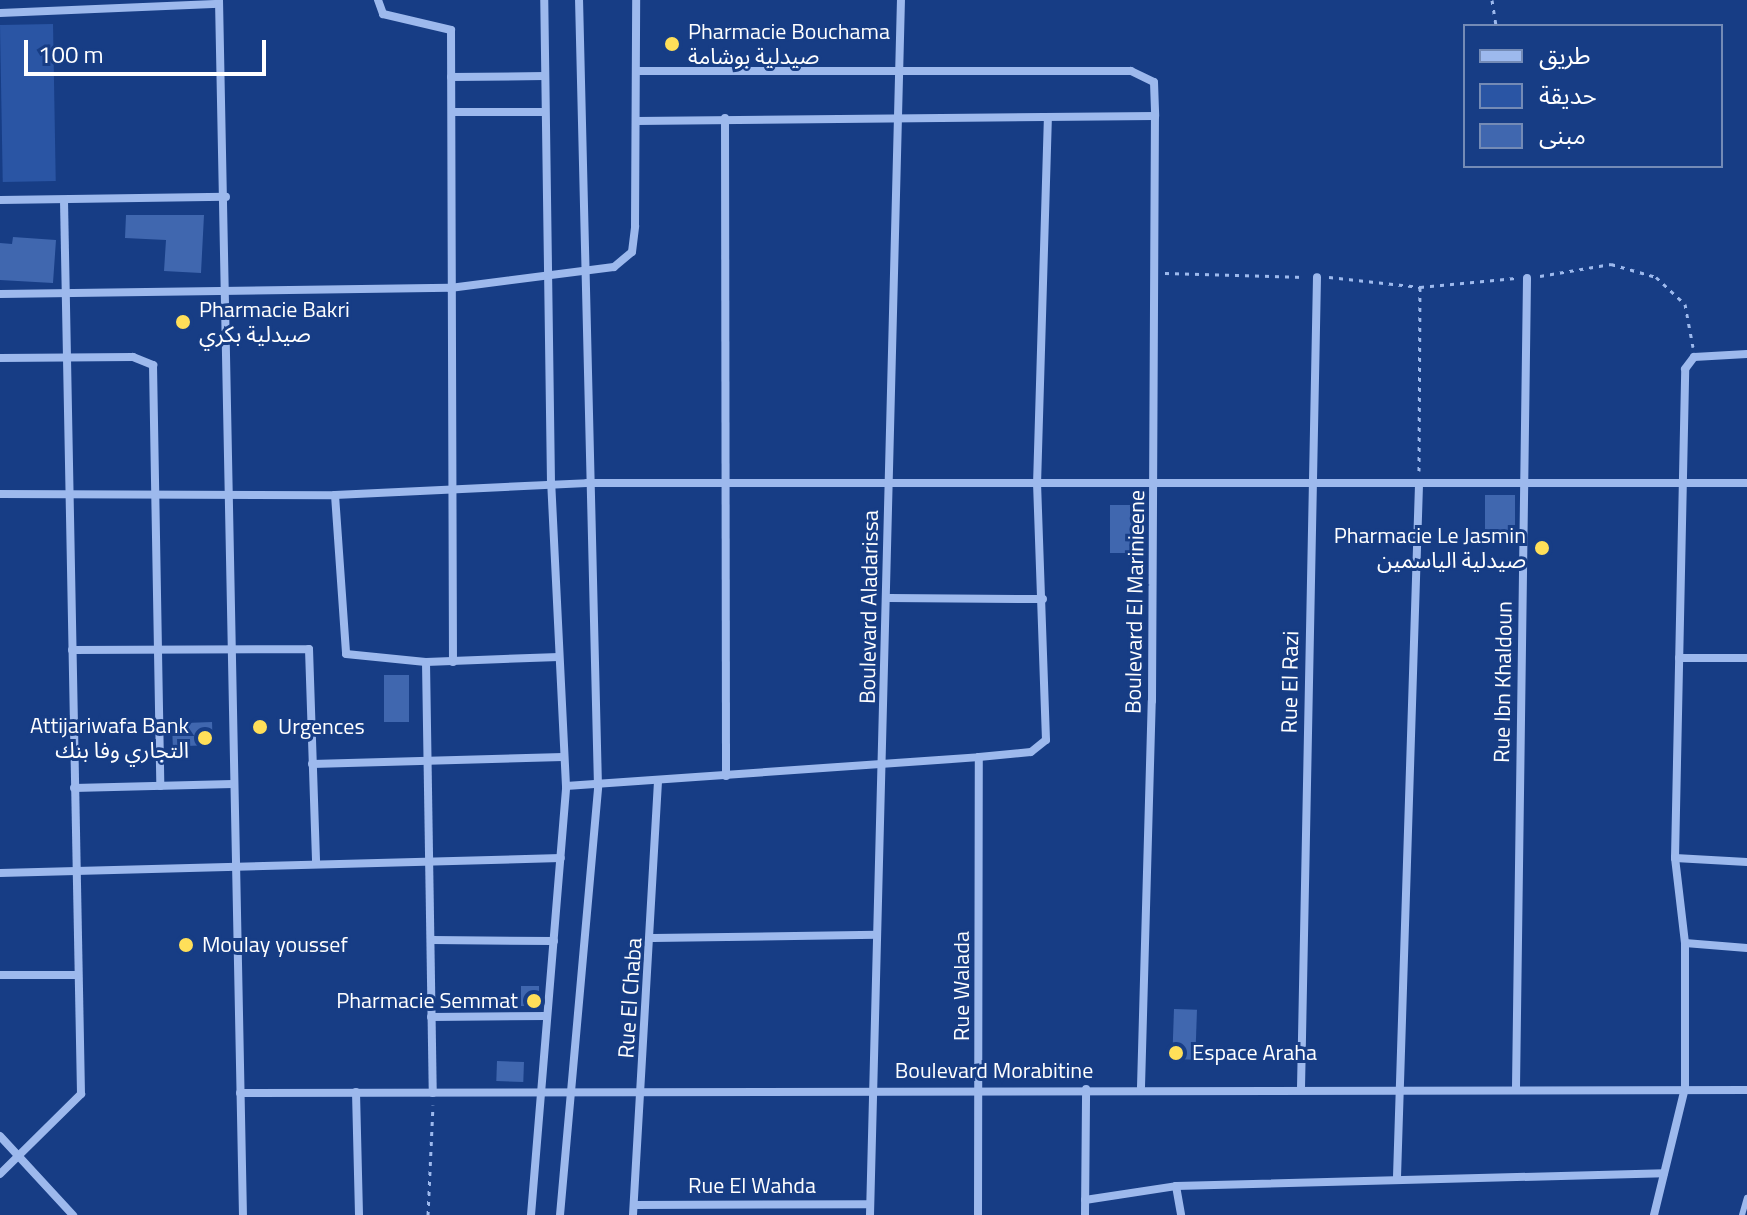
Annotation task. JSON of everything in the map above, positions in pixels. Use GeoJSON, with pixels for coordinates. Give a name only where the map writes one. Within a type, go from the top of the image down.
{"type":"FeatureCollection","features":[{"type":"Feature","properties":{"kind":"street"},"geometry":{"type":"LineString","coordinates":[[61,0],[61,10]]}},
{"type":"Feature","properties":{"kind":"street"},"geometry":{"type":"LineString","coordinates":[[378,0],[383,14],[447,26],[453,112],[450,288],[453,662]]}},
{"type":"Feature","properties":{"kind":"street"},"geometry":{"type":"LineString","coordinates":[[531,1215],[566,786],[551,483],[544,0]]}},
{"type":"Feature","properties":{"kind":"street"},"geometry":{"type":"LineString","coordinates":[[560,1215],[598,787],[582,276],[579,0]]}},
{"type":"Feature","properties":{"kind":"street"},"geometry":{"type":"LineString","coordinates":[[0,294],[450,288],[582,276],[614,267],[632,252],[636,0]]}},
{"type":"Feature","properties":{"kind":"street","name":"Boulevard Aladarissa"},"geometry":{"type":"LineString","coordinates":[[870,1215],[889,598],[901,0]]}},
{"type":"Feature","properties":{"kind":"street"},"geometry":{"type":"LineString","coordinates":[[0,13],[219,2],[226,197],[225,490],[243,1215]]}},
{"type":"Feature","properties":{"kind":"street"},"geometry":{"type":"LineString","coordinates":[[636,71],[899,71]]}},
{"type":"Feature","properties":{"kind":"street","name":"Boulevard El Marinieene"},"geometry":{"type":"LineString","coordinates":[[899,71],[1140,73],[1154,82],[1154,482],[1141,1087]]}},
{"type":"Feature","properties":{"kind":"street"},"geometry":{"type":"LineString","coordinates":[[451,77],[545,76]]}},
{"type":"Feature","properties":{"kind":"street"},"geometry":{"type":"LineString","coordinates":[[453,112],[545,112]]}},
{"type":"Feature","properties":{"kind":"street"},"geometry":{"type":"LineString","coordinates":[[636,121],[725,118],[898,121],[1155,116]]}},
{"type":"Feature","properties":{"kind":"street"},"geometry":{"type":"LineString","coordinates":[[566,786],[658,783],[884,762],[979,757],[1031,752],[1046,740],[1037,485],[1048,117]]}},
{"type":"Feature","properties":{"kind":"street"},"geometry":{"type":"LineString","coordinates":[[725,118],[730,487],[726,776]]}},
{"type":"Feature","properties":{"kind":"street"},"geometry":{"type":"LineString","coordinates":[[0,200],[226,197]]}},
{"type":"Feature","properties":{"kind":"street"},"geometry":{"type":"LineString","coordinates":[[0,1174],[79,1101],[79,870],[74,788],[64,200]]}},
{"type":"Feature","properties":{"kind":"street","name":"Rue El Razi"},"geometry":{"type":"LineString","coordinates":[[1301,1088],[1317,277]]}},
{"type":"Feature","properties":{"kind":"street","name":"Rue Ibn Khaldoun"},"geometry":{"type":"LineString","coordinates":[[1516,1087],[1527,278]]}},
{"type":"Feature","properties":{"kind":"street"},"geometry":{"type":"LineString","coordinates":[[1654,1215],[1685,1088],[1685,943],[1675,858],[1685,369],[1694,357],[1747,354]]}},
{"type":"Feature","properties":{"kind":"street"},"geometry":{"type":"LineString","coordinates":[[0,358],[133,357],[153,365],[160,786]]}},
{"type":"Feature","properties":{"kind":"street"},"geometry":{"type":"LineString","coordinates":[[0,494],[225,490],[335,495],[450,486],[551,483],[730,487],[889,483],[1747,483]]}},
{"type":"Feature","properties":{"kind":"street"},"geometry":{"type":"LineString","coordinates":[[1397,1177],[1405,1087],[1419,483]]}},
{"type":"Feature","properties":{"kind":"street"},"geometry":{"type":"LineString","coordinates":[[335,495],[343,651],[426,662],[559,657]]}},
{"type":"Feature","properties":{"kind":"street"},"geometry":{"type":"LineString","coordinates":[[889,598],[1043,599]]}},
{"type":"Feature","properties":{"kind":"street"},"geometry":{"type":"LineString","coordinates":[[72,650],[309,649],[316,861]]}},
{"type":"Feature","properties":{"kind":"street"},"geometry":{"type":"LineString","coordinates":[[1679,658],[1747,658]]}},
{"type":"Feature","properties":{"kind":"street"},"geometry":{"type":"LineString","coordinates":[[426,662],[433,1093]]}},
{"type":"Feature","properties":{"kind":"street"},"geometry":{"type":"LineString","coordinates":[[312,764],[563,757]]}},
{"type":"Feature","properties":{"kind":"street","name":"Rue Walada"},"geometry":{"type":"LineString","coordinates":[[978,1215],[979,757]]}},
{"type":"Feature","properties":{"kind":"street","name":"Rue El Chaba"},"geometry":{"type":"LineString","coordinates":[[633,1215],[653,938],[658,783]]}},
{"type":"Feature","properties":{"kind":"street"},"geometry":{"type":"LineString","coordinates":[[74,788],[233,784]]}},
{"type":"Feature","properties":{"kind":"street"},"geometry":{"type":"LineString","coordinates":[[0,873],[234,862],[561,858]]}},
{"type":"Feature","properties":{"kind":"street"},"geometry":{"type":"LineString","coordinates":[[1675,858],[1747,862]]}},
{"type":"Feature","properties":{"kind":"street"},"geometry":{"type":"LineString","coordinates":[[653,938],[877,935]]}},
{"type":"Feature","properties":{"kind":"street"},"geometry":{"type":"LineString","coordinates":[[432,940],[554,941]]}},
{"type":"Feature","properties":{"kind":"street"},"geometry":{"type":"LineString","coordinates":[[1685,943],[1747,948]]}},
{"type":"Feature","properties":{"kind":"street"},"geometry":{"type":"LineString","coordinates":[[0,975],[77,975]]}},
{"type":"Feature","properties":{"kind":"street"},"geometry":{"type":"LineString","coordinates":[[431,1017],[547,1016]]}},
{"type":"Feature","properties":{"kind":"street","name":"Boulevard Morabitine"},"geometry":{"type":"LineString","coordinates":[[240,1093],[1141,1087],[1747,1090]]}},
{"type":"Feature","properties":{"kind":"street"},"geometry":{"type":"LineString","coordinates":[[1085,1215],[1086,1089]]}},
{"type":"Feature","properties":{"kind":"street"},"geometry":{"type":"LineString","coordinates":[[356,1092],[359,1215]]}},
{"type":"Feature","properties":{"kind":"street"},"geometry":{"type":"LineString","coordinates":[[0,1136],[73,1215]]}},
{"type":"Feature","properties":{"kind":"street"},"geometry":{"type":"LineString","coordinates":[[1085,1200],[1176,1186],[1397,1177],[1664,1173]]}},
{"type":"Feature","properties":{"kind":"street"},"geometry":{"type":"LineString","coordinates":[[1176,1186],[1181,1215]]}},
{"type":"Feature","properties":{"kind":"street","name":"Rue El Wahda"},"geometry":{"type":"LineString","coordinates":[[634,1205],[870,1204]]}},
{"type":"Feature","properties":{"kind":"lane"},"geometry":{"type":"LineString","coordinates":[[1742,1215],[1747,1198]]}},
{"type":"Feature","properties":{"kind":"path"},"geometry":{"type":"LineString","coordinates":[[1492,0],[1496,24]]}},
{"type":"Feature","properties":{"kind":"path"},"geometry":{"type":"LineString","coordinates":[[1153,273],[1317,277],[1420,287],[1527,278],[1611,264],[1656,277],[1685,304],[1694,357]]}},
{"type":"Feature","properties":{"kind":"path"},"geometry":{"type":"LineString","coordinates":[[1419,483],[1420,287]]}},
{"type":"Feature","properties":{"kind":"path"},"geometry":{"type":"LineString","coordinates":[[428,1215],[433,1093]]}},
{"type":"Feature","properties":{"kind":"green space"},"geometry":{"type":"Polygon","coordinates":[[[53,24],[56,181],[3,182],[0,25],[53,24]]]}},
{"type":"Feature","properties":{"kind":"building"},"geometry":{"type":"Polygon","coordinates":[[[126,215],[204,215],[201,273],[164,271],[166,240],[125,238],[126,215]]]}},
{"type":"Feature","properties":{"kind":"building"},"geometry":{"type":"Polygon","coordinates":[[[13,237],[56,240],[53,283],[0,280],[0,243],[12,244],[13,237]]]}},
{"type":"Feature","properties":{"kind":"building"},"geometry":{"type":"Polygon","coordinates":[[[1485,495],[1515,495],[1515,535],[1485,535],[1485,495]]]}},
{"type":"Feature","properties":{"kind":"building"},"geometry":{"type":"Polygon","coordinates":[[[1110,505],[1134,505],[1134,553],[1110,553],[1110,505]]]}},
{"type":"Feature","properties":{"kind":"building"},"geometry":{"type":"Polygon","coordinates":[[[384,675],[409,675],[409,722],[384,722],[384,675]]]}},
{"type":"Feature","properties":{"kind":"building"},"geometry":{"type":"Polygon","coordinates":[[[212,722],[213,745],[173,746],[172,723],[212,722]]]}},
{"type":"Feature","properties":{"kind":"building"},"geometry":{"type":"Polygon","coordinates":[[[521,986],[539,986],[539,1006],[521,1006],[521,986]]]}},
{"type":"Feature","properties":{"kind":"building"},"geometry":{"type":"Polygon","coordinates":[[[1174,1009],[1197,1010],[1195,1060],[1172,1059],[1174,1009]]]}},
{"type":"Feature","properties":{"kind":"building"},"geometry":{"type":"Polygon","coordinates":[[[497,1061],[524,1062],[523,1082],[496,1081],[497,1061]]]}},
{"type":"Feature","properties":{"kind":"place","name":"Pharmacie Bouchama صيدلية بوشامة"},"geometry":{"type":"Point","coordinates":[672,44]}},
{"type":"Feature","properties":{"kind":"place","name":"Pharmacie Bakri صيدلية بكري"},"geometry":{"type":"Point","coordinates":[183,322]}},
{"type":"Feature","properties":{"kind":"place","name":"Pharmacie Le Jasmin صيدلية الياسمين"},"geometry":{"type":"Point","coordinates":[1542,548]}},
{"type":"Feature","properties":{"kind":"place","name":"Urgences"},"geometry":{"type":"Point","coordinates":[260,727]}},
{"type":"Feature","properties":{"kind":"place","name":"Attijariwafa Bank التجاري وفا بنك"},"geometry":{"type":"Point","coordinates":[205,738]}},
{"type":"Feature","properties":{"kind":"place","name":"Moulay youssef"},"geometry":{"type":"Point","coordinates":[186,945]}},
{"type":"Feature","properties":{"kind":"place","name":"Pharmacie Semmat"},"geometry":{"type":"Point","coordinates":[534,1001]}},
{"type":"Feature","properties":{"kind":"place","name":"Espace Araha"},"geometry":{"type":"Point","coordinates":[1176,1053]}}]}
